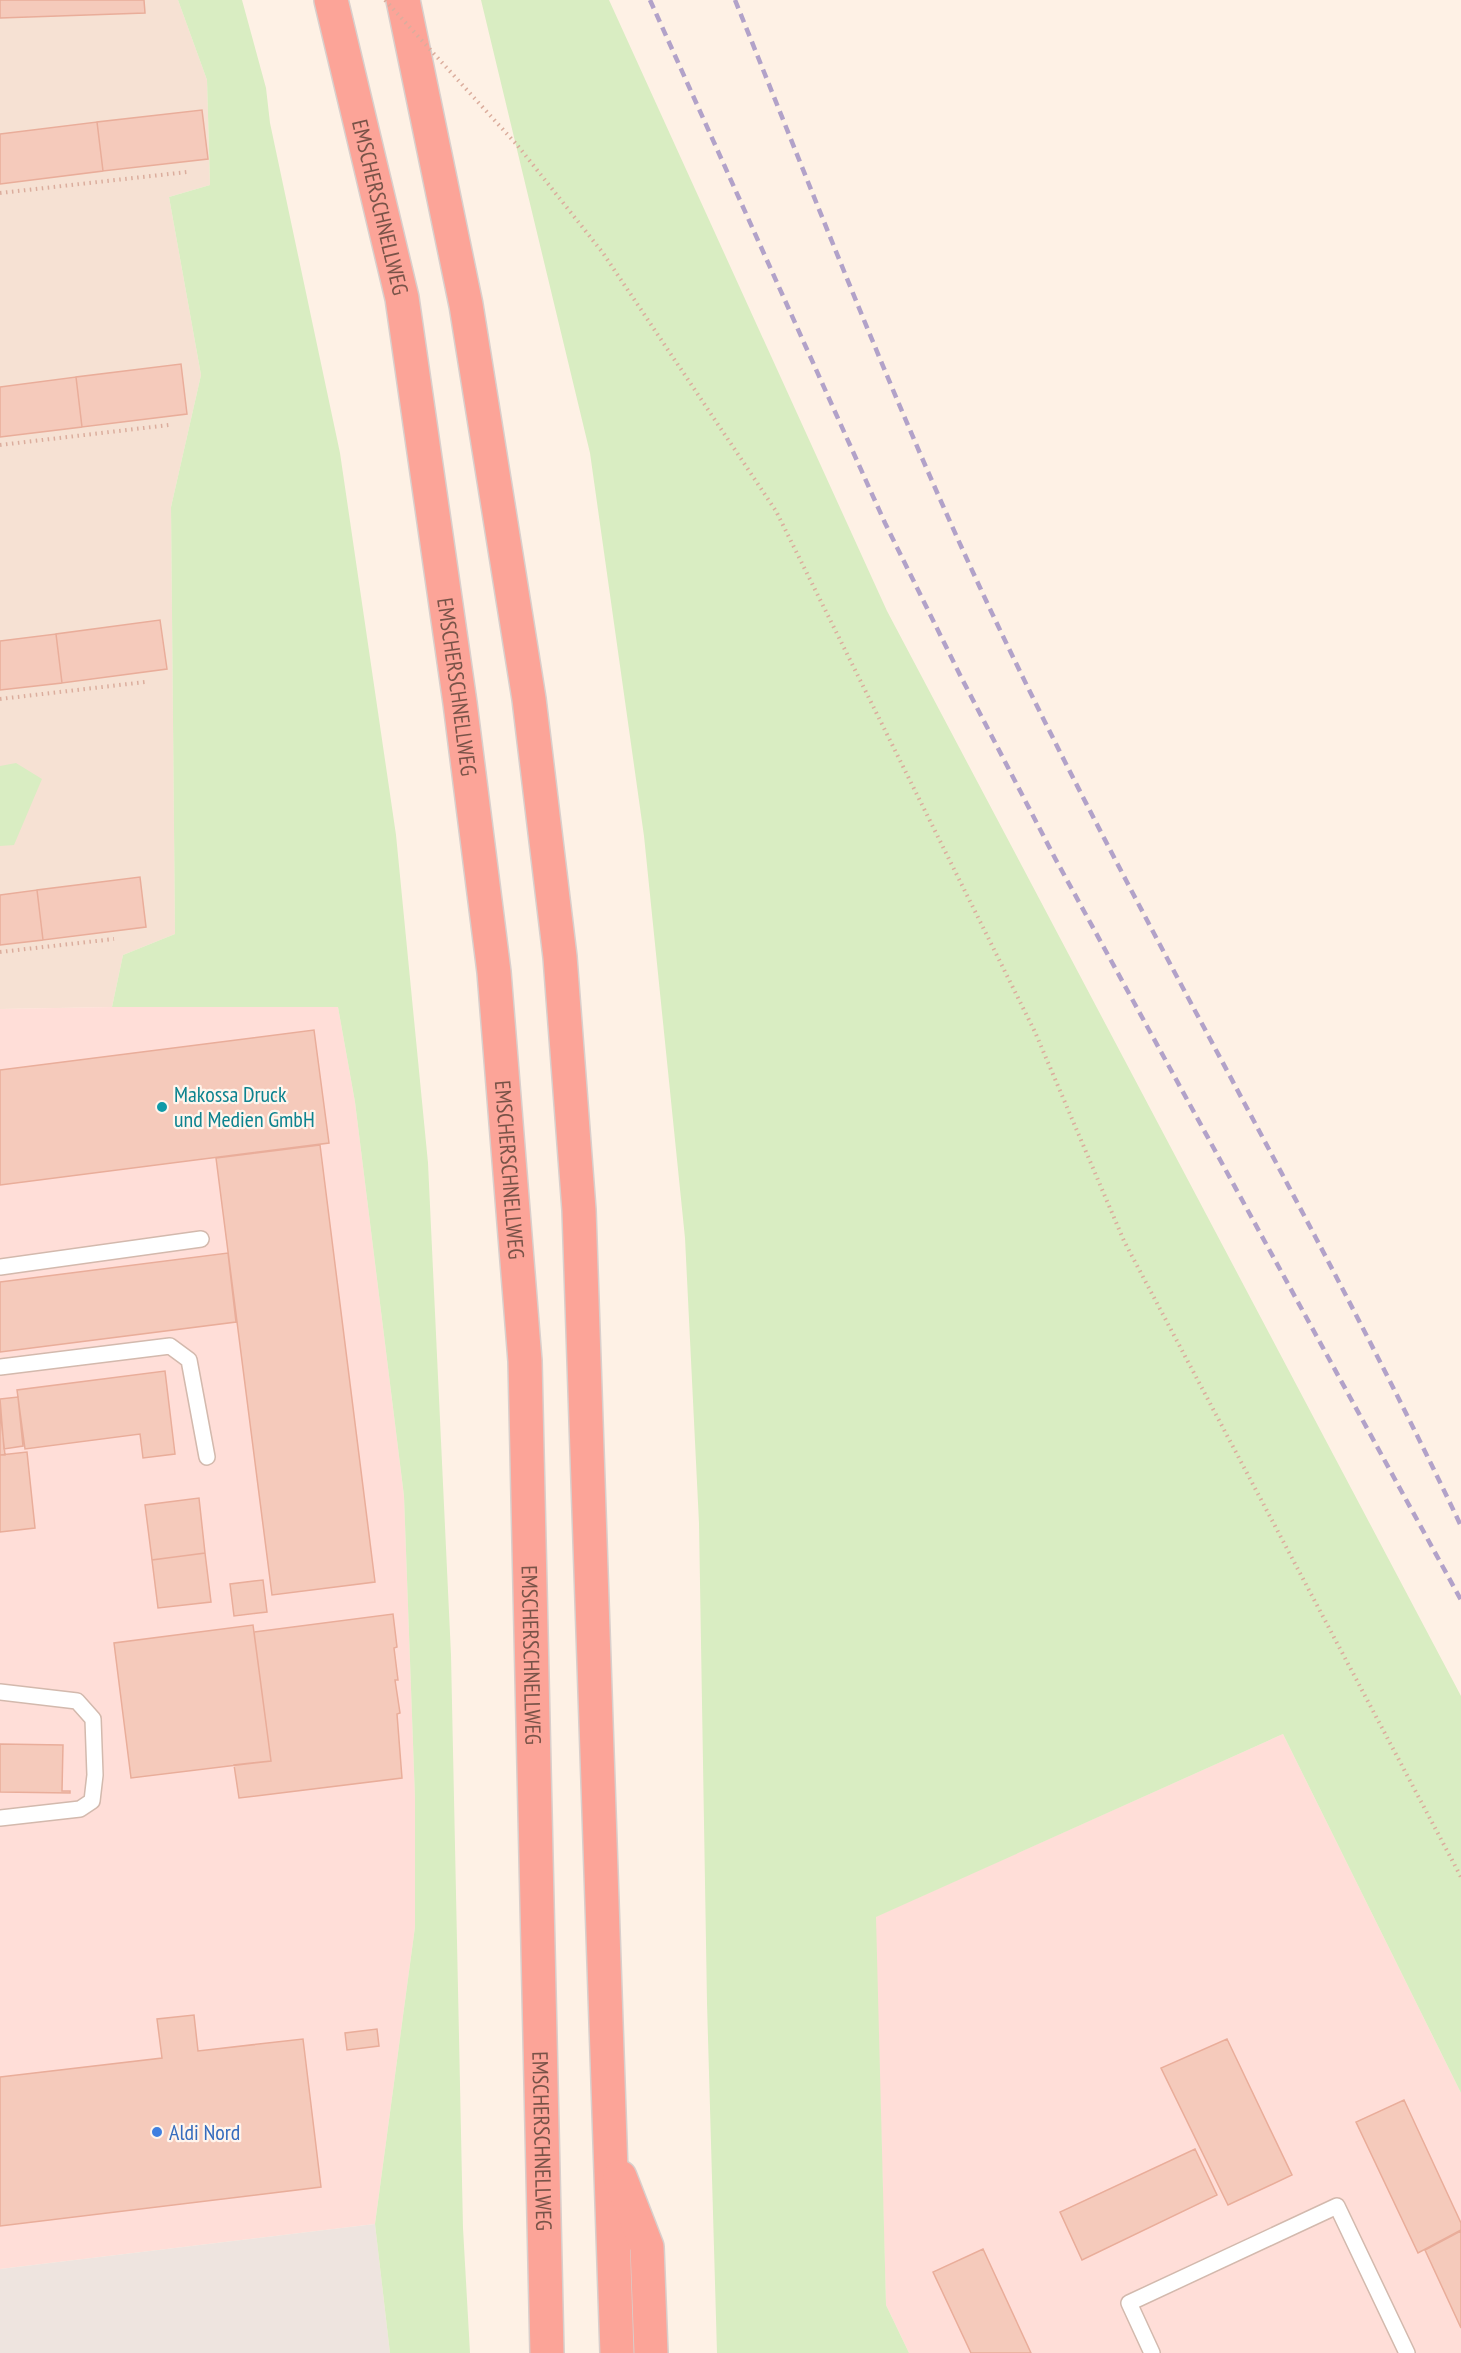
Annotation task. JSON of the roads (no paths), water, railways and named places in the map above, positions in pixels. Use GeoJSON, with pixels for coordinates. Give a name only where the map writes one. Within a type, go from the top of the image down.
{"type":"FeatureCollection","features":[{"type":"Feature","properties":{"kind":"highway","name":"EMSCHERSCHNELLWEG"},"geometry":{"type":"LineString","coordinates":[[332,0],[402,298],[460,703],[494,972],[525,1361],[547,2353]]}},
{"type":"Feature","properties":{"kind":"highway"},"geometry":{"type":"LineString","coordinates":[[403,0],[466,305],[529,699],[560,957],[579,1210],[617,2353]]}},
{"type":"Feature","properties":{"kind":"highway"},"geometry":{"type":"LineString","coordinates":[[612,2154],[647,2247],[651,2353]]}},
{"type":"Feature","properties":{"kind":"lane"},"geometry":{"type":"LineString","coordinates":[[0,1267],[201,1239]]}},
{"type":"Feature","properties":{"kind":"lane"},"geometry":{"type":"LineString","coordinates":[[0,1367],[170,1346],[189,1360],[207,1456]]}},
{"type":"Feature","properties":{"kind":"lane"},"geometry":{"type":"LineString","coordinates":[[0,1692],[76,1701],[93,1719],[95,1775],[92,1801],[80,1809],[0,1818]]}},
{"type":"Feature","properties":{"kind":"lane"},"geometry":{"type":"LineString","coordinates":[[1152,2353],[1129,2303],[1337,2206],[1407,2353]]}},
{"type":"Feature","properties":{"kind":"railway"},"geometry":{"type":"LineString","coordinates":[[650,0],[885,523],[961,677],[1056,860],[1461,1600]]}},
{"type":"Feature","properties":{"kind":"railway"},"geometry":{"type":"LineString","coordinates":[[735,0],[903,413],[1013,657],[1123,875],[1352,1307],[1461,1526]]}},
{"type":"Feature","properties":{"kind":"place","name":"Makossa Druck und Medien GmbH"},"geometry":{"type":"Point","coordinates":[162,1107]}},
{"type":"Feature","properties":{"kind":"place","name":"Aldi Nord"},"geometry":{"type":"Point","coordinates":[157,2132]}}]}
